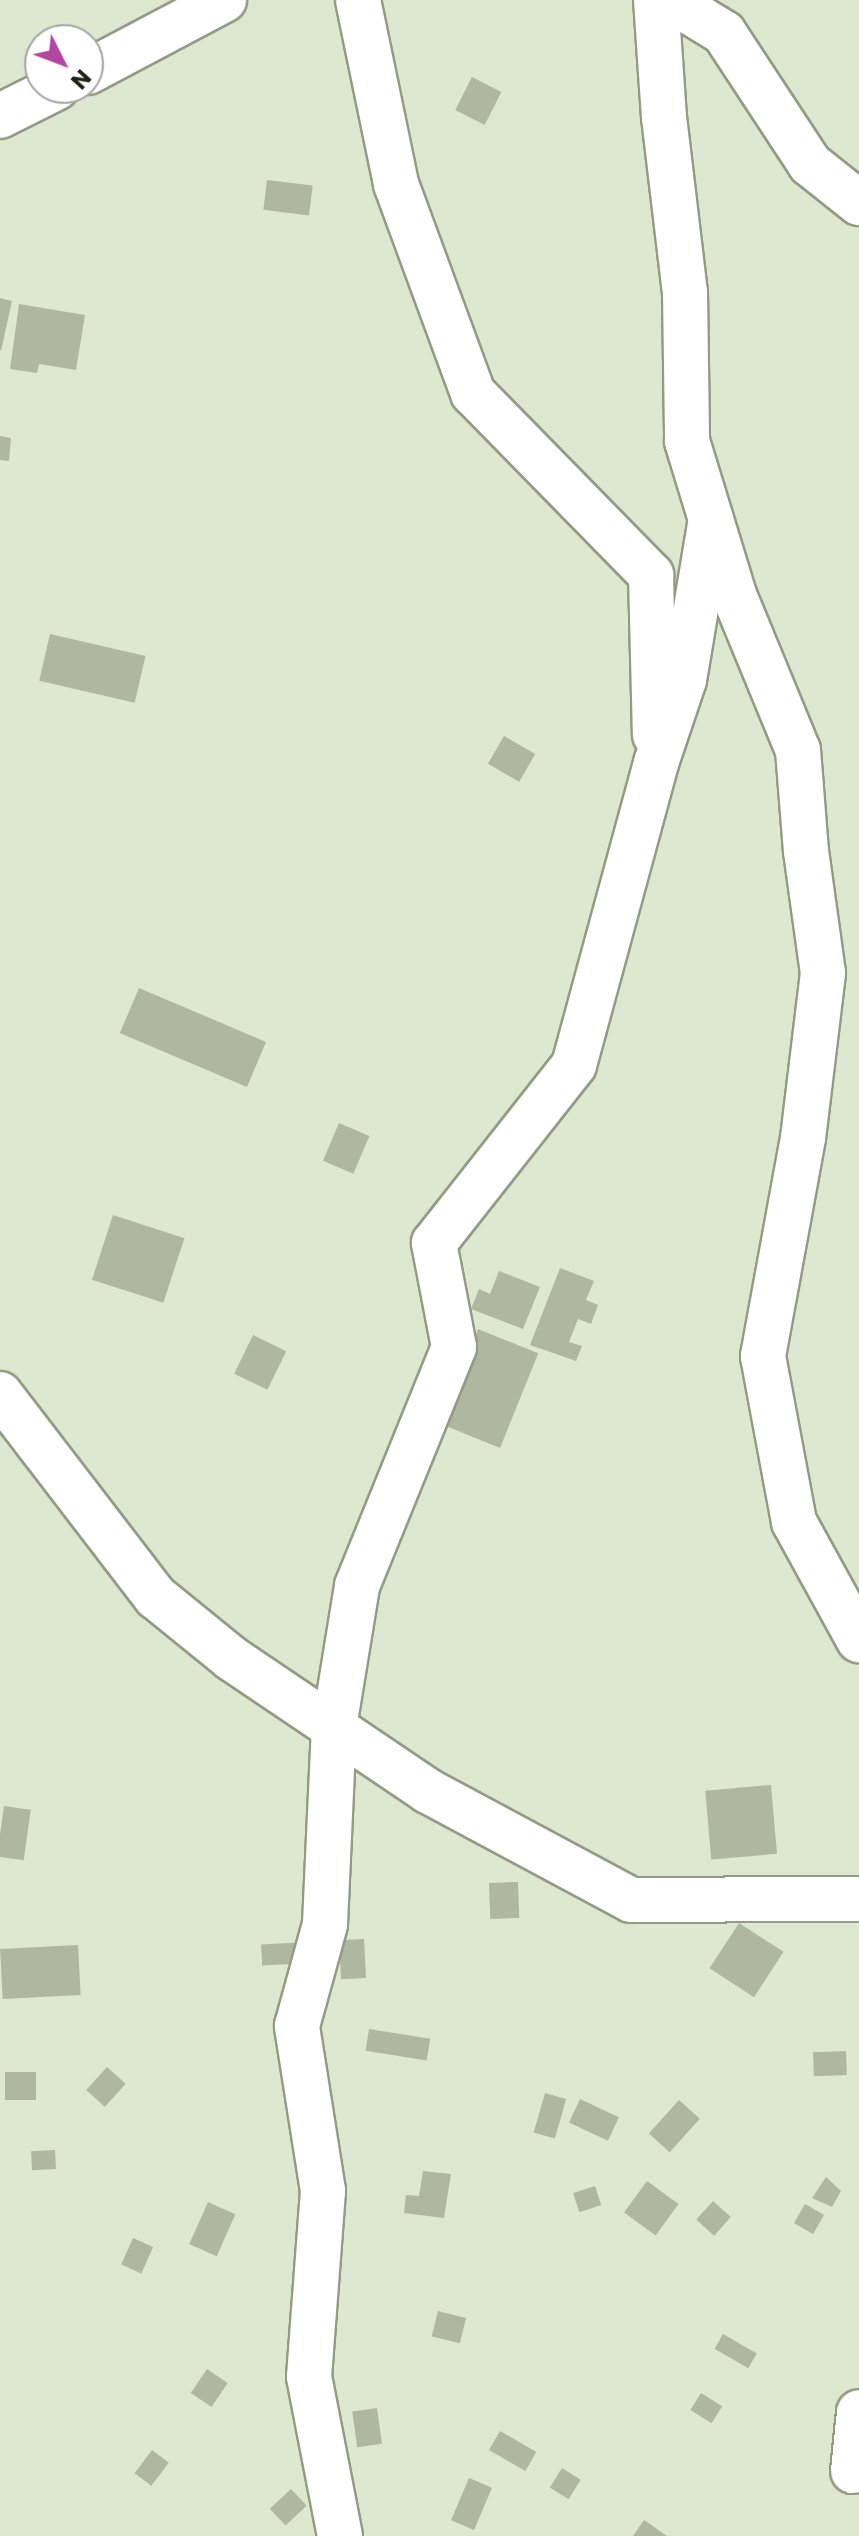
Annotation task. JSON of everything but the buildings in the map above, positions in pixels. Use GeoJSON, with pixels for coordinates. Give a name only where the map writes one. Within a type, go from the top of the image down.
{"type":"FeatureCollection","features":[{"type":"Feature","properties":{"kind":"street"},"geometry":{"type":"LineString","coordinates":[[104,64],[224,0]]}},
{"type":"Feature","properties":{"kind":"street"},"geometry":{"type":"LineString","coordinates":[[358,0],[396,184],[473,393],[651,575],[656,763]]}},
{"type":"Feature","properties":{"kind":"street"},"geometry":{"type":"LineString","coordinates":[[656,0],[664,117],[685,292],[687,441],[734,595],[798,750],[806,851],[823,973],[803,1138],[763,1356],[794,1522],[859,1640]]}},
{"type":"Feature","properties":{"kind":"street"},"geometry":{"type":"LineString","coordinates":[[670,0],[724,33],[810,164],[859,203]]}},
{"type":"Feature","properties":{"kind":"street"},"geometry":{"type":"LineString","coordinates":[[0,116],[24,104]]}},
{"type":"Feature","properties":{"kind":"street"},"geometry":{"type":"LineString","coordinates":[[340,2536],[309,2377],[323,2191],[297,2026],[325,1924],[334,1727],[357,1586],[454,1347],[434,1243],[574,1065],[656,763],[684,680],[711,519]]}},
{"type":"Feature","properties":{"kind":"street"},"geometry":{"type":"LineString","coordinates":[[0,1394],[156,1597],[231,1658],[428,1791],[631,1900],[859,1899]]}},
{"type":"Feature","properties":{"kind":"street"},"geometry":{"type":"LineString","coordinates":[[853,2471],[859,2412]]}}]}
